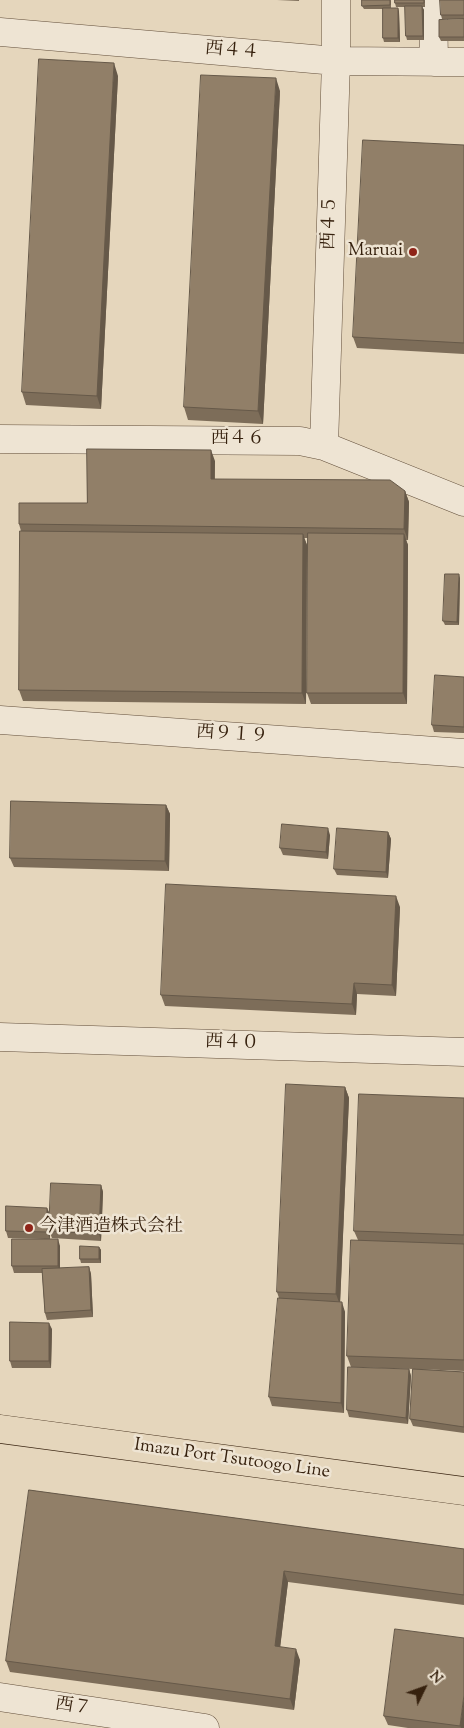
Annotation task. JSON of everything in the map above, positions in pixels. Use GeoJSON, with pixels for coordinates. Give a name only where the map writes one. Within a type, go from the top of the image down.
{"type":"FeatureCollection","features":[{"type":"Feature","properties":{"kind":"main road","name":"Imazu Port Tsutoogo Line"},"geometry":{"type":"LineString","coordinates":[[0,1429],[464,1491]]}},
{"type":"Feature","properties":{"kind":"street","name":"西４５"},"geometry":{"type":"LineString","coordinates":[[324,446],[336,61],[336,0]]}},
{"type":"Feature","properties":{"kind":"street"},"geometry":{"type":"LineString","coordinates":[[433,0],[434,62]]}},
{"type":"Feature","properties":{"kind":"street","name":"西４４"},"geometry":{"type":"LineString","coordinates":[[0,32],[336,61],[464,62]]}},
{"type":"Feature","properties":{"kind":"street","name":"西４６"},"geometry":{"type":"LineString","coordinates":[[0,439],[300,441],[324,446],[464,502]]}},
{"type":"Feature","properties":{"kind":"street","name":"西９１９"},"geometry":{"type":"LineString","coordinates":[[0,720],[464,753]]}},
{"type":"Feature","properties":{"kind":"street","name":"西４０"},"geometry":{"type":"LineString","coordinates":[[0,1037],[464,1052]]}},
{"type":"Feature","properties":{"kind":"street","name":"西７"},"geometry":{"type":"LineString","coordinates":[[0,1697],[205,1728]]}},
{"type":"Feature","properties":{"kind":"building"},"geometry":{"type":"Polygon","coordinates":[[[362,0],[390,0],[390,5],[362,6],[362,0]]]}},
{"type":"Feature","properties":{"kind":"building"},"geometry":{"type":"Polygon","coordinates":[[[395,0],[424,0],[424,3],[395,3],[395,0]]]}},
{"type":"Feature","properties":{"kind":"building"},"geometry":{"type":"Polygon","coordinates":[[[440,0],[464,0],[464,15],[441,15],[440,0]]]}},
{"type":"Feature","properties":{"kind":"building"},"geometry":{"type":"Polygon","coordinates":[[[405,6],[422,6],[423,36],[406,36],[405,6]]]}},
{"type":"Feature","properties":{"kind":"building"},"geometry":{"type":"Polygon","coordinates":[[[383,8],[398,8],[398,38],[383,38],[383,8]]]}},
{"type":"Feature","properties":{"kind":"building"},"geometry":{"type":"Polygon","coordinates":[[[464,19],[464,37],[439,37],[439,20],[464,19]]]}},
{"type":"Feature","properties":{"kind":"building"},"geometry":{"type":"Polygon","coordinates":[[[39,59],[114,63],[97,396],[22,392],[39,59]]]}},
{"type":"Feature","properties":{"kind":"building"},"geometry":{"type":"Polygon","coordinates":[[[201,75],[276,78],[258,411],[184,407],[201,75]]]}},
{"type":"Feature","properties":{"kind":"building","name":"Maruai"},"geometry":{"type":"Polygon","coordinates":[[[363,140],[464,145],[464,343],[353,337],[363,140]]]}},
{"type":"Feature","properties":{"kind":"building"},"geometry":{"type":"Polygon","coordinates":[[[87,449],[211,450],[211,479],[390,480],[405,491],[404,529],[19,524],[19,503],[87,503],[87,449]]]}},
{"type":"Feature","properties":{"kind":"building"},"geometry":{"type":"Polygon","coordinates":[[[20,531],[303,534],[302,693],[19,690],[20,531]]]}},
{"type":"Feature","properties":{"kind":"building"},"geometry":{"type":"Polygon","coordinates":[[[308,533],[404,534],[403,693],[307,693],[308,533]]]}},
{"type":"Feature","properties":{"kind":"building"},"geometry":{"type":"Polygon","coordinates":[[[445,574],[459,574],[457,622],[443,621],[445,574]]]}},
{"type":"Feature","properties":{"kind":"building"},"geometry":{"type":"Polygon","coordinates":[[[435,675],[464,677],[464,727],[432,725],[435,675]]]}},
{"type":"Feature","properties":{"kind":"building"},"geometry":{"type":"Polygon","coordinates":[[[11,801],[166,805],[165,861],[10,858],[11,801]]]}},
{"type":"Feature","properties":{"kind":"building"},"geometry":{"type":"Polygon","coordinates":[[[282,824],[328,828],[326,852],[280,848],[282,824]]]}},
{"type":"Feature","properties":{"kind":"building"},"geometry":{"type":"Polygon","coordinates":[[[337,828],[388,832],[386,872],[334,869],[337,828]]]}},
{"type":"Feature","properties":{"kind":"building"},"geometry":{"type":"Polygon","coordinates":[[[166,884],[396,896],[392,985],[354,983],[352,1004],[161,995],[166,884]]]}},
{"type":"Feature","properties":{"kind":"building"},"geometry":{"type":"Polygon","coordinates":[[[286,1084],[345,1087],[336,1294],[277,1292],[286,1084]]]}},
{"type":"Feature","properties":{"kind":"building"},"geometry":{"type":"Polygon","coordinates":[[[359,1094],[464,1098],[464,1235],[354,1231],[359,1094]]]}},
{"type":"Feature","properties":{"kind":"building"},"geometry":{"type":"Polygon","coordinates":[[[51,1183],[101,1185],[99,1234],[49,1231],[51,1183]]]}},
{"type":"Feature","properties":{"kind":"building"},"geometry":{"type":"Polygon","coordinates":[[[6,1206],[47,1208],[47,1232],[6,1231],[6,1206]]]}},
{"type":"Feature","properties":{"kind":"building"},"geometry":{"type":"Polygon","coordinates":[[[12,1239],[58,1239],[58,1266],[12,1266],[12,1239]]]}},
{"type":"Feature","properties":{"kind":"building"},"geometry":{"type":"Polygon","coordinates":[[[351,1240],[464,1244],[464,1360],[347,1356],[351,1240]]]}},
{"type":"Feature","properties":{"kind":"building"},"geometry":{"type":"Polygon","coordinates":[[[80,1246],[99,1247],[99,1259],[80,1259],[80,1246]]]}},
{"type":"Feature","properties":{"kind":"building"},"geometry":{"type":"Polygon","coordinates":[[[89,1267],[91,1310],[45,1313],[42,1269],[89,1267]]]}},
{"type":"Feature","properties":{"kind":"building"},"geometry":{"type":"Polygon","coordinates":[[[278,1298],[342,1302],[341,1403],[269,1397],[278,1298]]]}},
{"type":"Feature","properties":{"kind":"building"},"geometry":{"type":"Polygon","coordinates":[[[10,1322],[49,1323],[49,1361],[10,1361],[10,1322]]]}},
{"type":"Feature","properties":{"kind":"building"},"geometry":{"type":"Polygon","coordinates":[[[348,1367],[409,1369],[406,1418],[347,1410],[348,1367]]]}},
{"type":"Feature","properties":{"kind":"building"},"geometry":{"type":"Polygon","coordinates":[[[413,1369],[464,1372],[464,1427],[410,1419],[413,1369]]]}},
{"type":"Feature","properties":{"kind":"building"},"geometry":{"type":"Polygon","coordinates":[[[29,1490],[464,1549],[464,1595],[284,1571],[275,1646],[296,1649],[290,1699],[6,1661],[29,1490]]]}},
{"type":"Feature","properties":{"kind":"building"},"geometry":{"type":"Polygon","coordinates":[[[395,1629],[464,1638],[464,1695],[460,1726],[384,1716],[395,1629]]]}},
{"type":"Feature","properties":{"kind":"place","name":"Maruai"},"geometry":{"type":"Point","coordinates":[413,252]}},
{"type":"Feature","properties":{"kind":"place","name":"今津酒造株式会社"},"geometry":{"type":"Point","coordinates":[29,1228]}}]}
